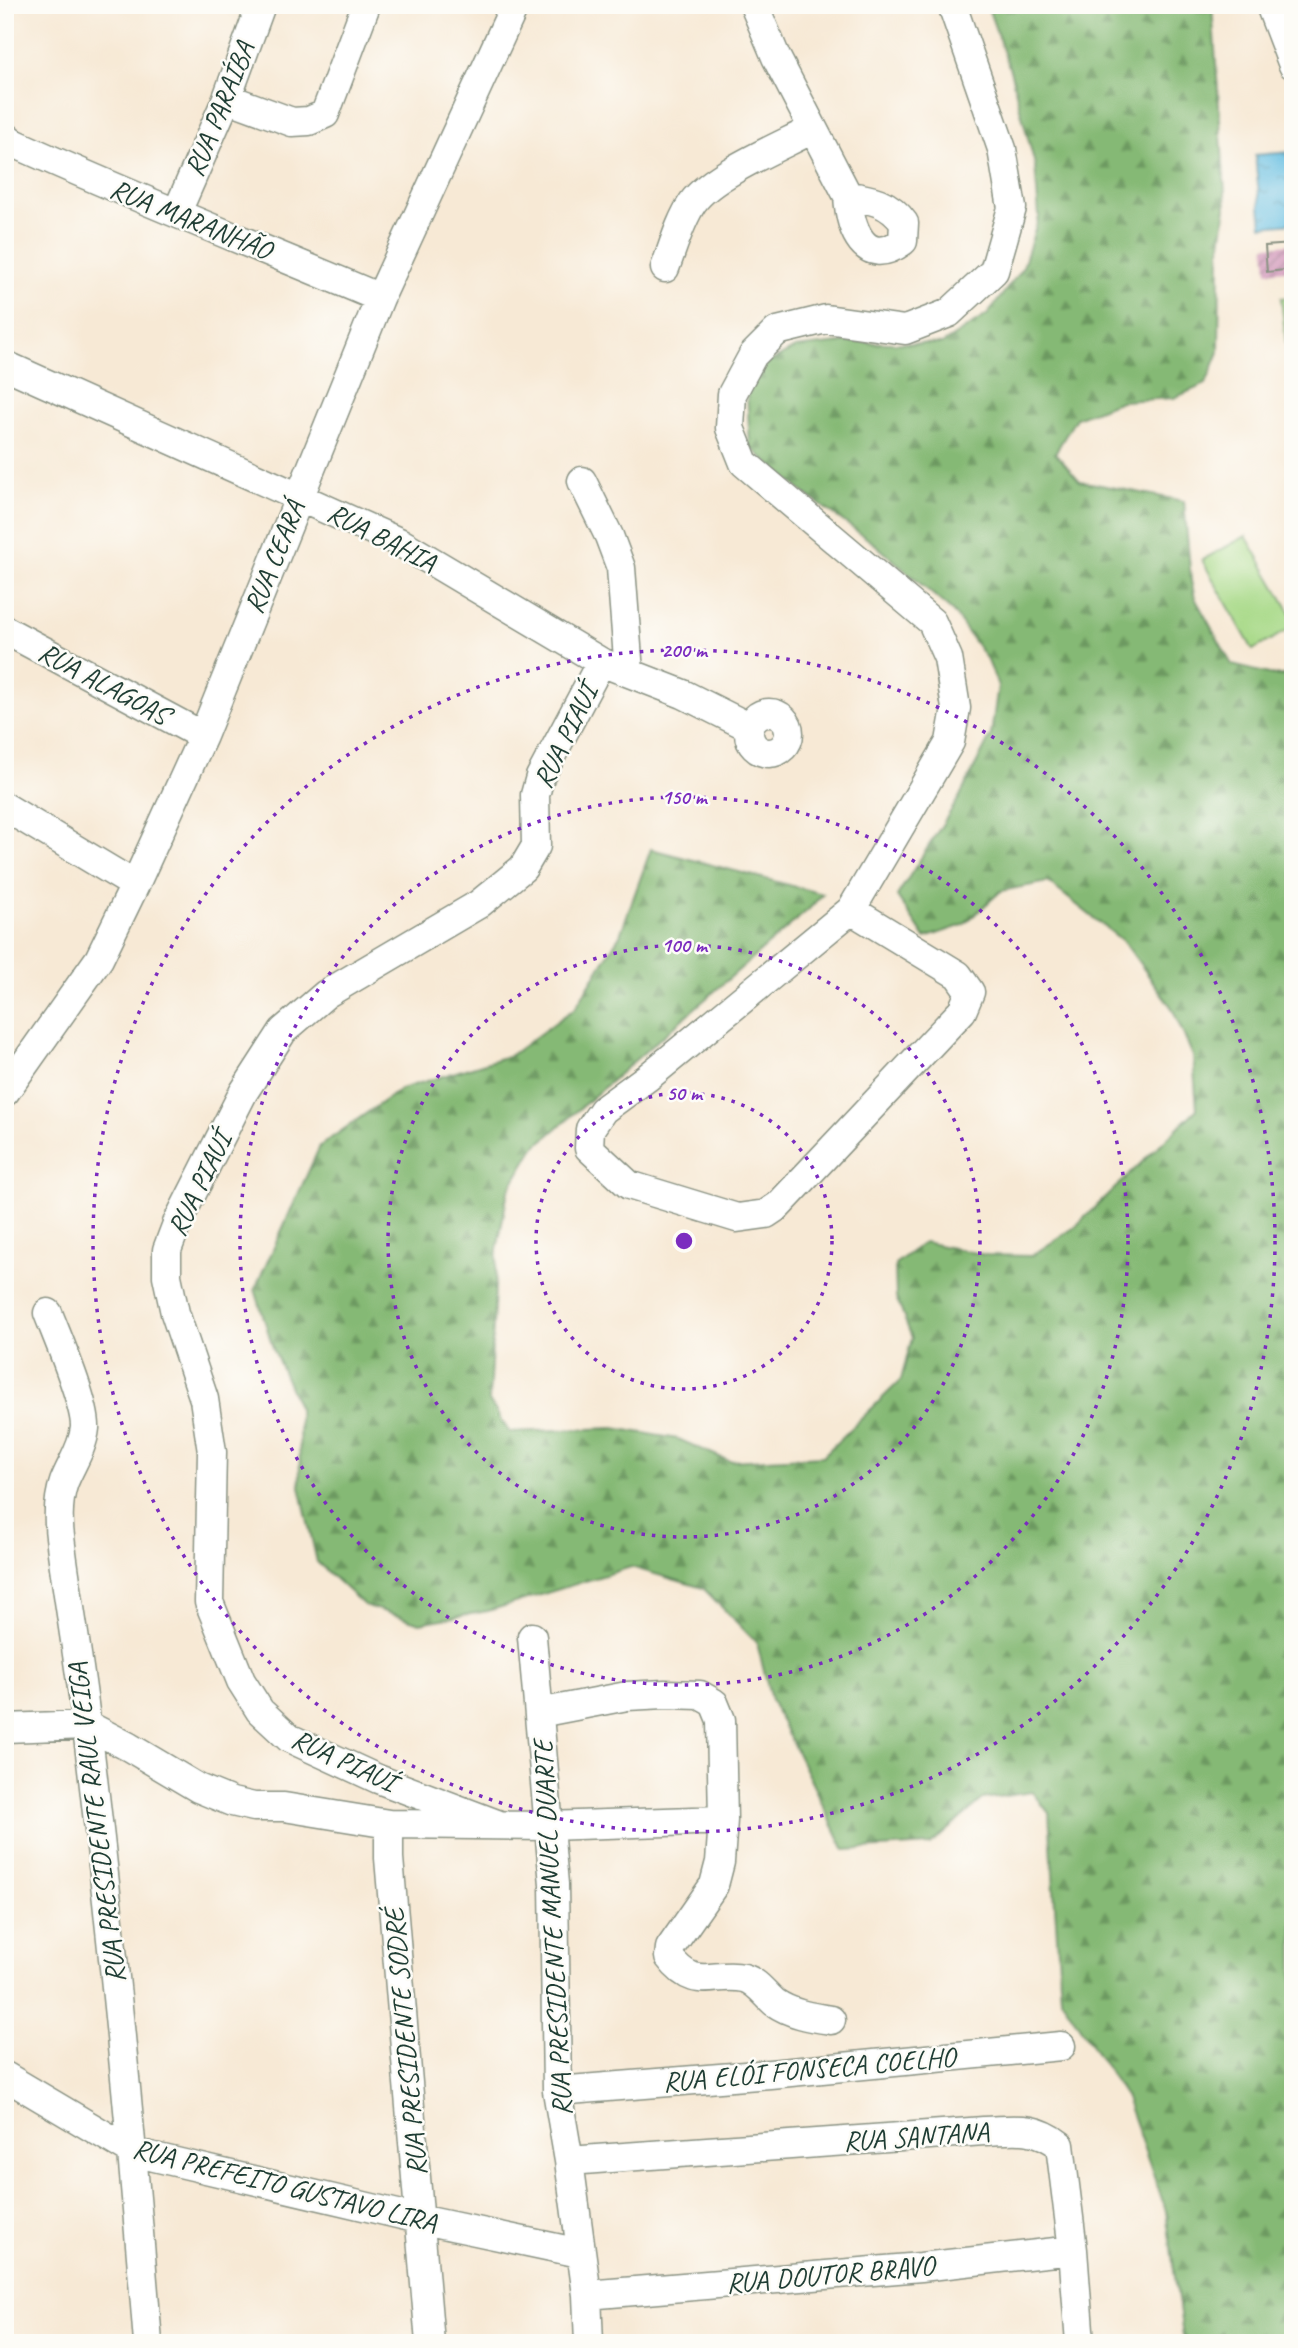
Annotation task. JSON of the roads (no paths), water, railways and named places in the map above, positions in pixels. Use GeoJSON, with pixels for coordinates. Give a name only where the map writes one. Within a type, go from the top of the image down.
{"type":"FeatureCollection","features":[{"type":"Feature","properties":{"kind":"street","name":"RUA PARAÍBA"},"geometry":{"type":"LineString","coordinates":[[177,212],[227,98],[261,5]]}},
{"type":"Feature","properties":{"kind":"street"},"geometry":{"type":"LineString","coordinates":[[227,98],[292,122],[309,121],[325,114],[366,5]]}},
{"type":"Feature","properties":{"kind":"street","name":"RUA CEARÁ"},"geometry":{"type":"LineString","coordinates":[[5,1092],[99,959],[135,885],[202,736],[380,298],[515,5]]}},
{"type":"Feature","properties":{"kind":"street"},"geometry":{"type":"LineString","coordinates":[[754,5],[776,57],[848,196]]}},
{"type":"Feature","properties":{"kind":"street"},"geometry":{"type":"LineString","coordinates":[[852,910],[958,975],[970,992],[962,1011],[778,1206],[766,1214],[737,1218],[629,1185],[589,1149],[590,1129],[603,1110],[648,1077],[852,910],[950,743],[956,708],[948,658],[932,622],[744,463],[730,428],[732,394],[753,355],[777,331],[826,319],[905,330],[949,313],[994,271],[1012,208],[1002,149],[952,5]]}},
{"type":"Feature","properties":{"kind":"street"},"geometry":{"type":"LineString","coordinates":[[1270,5],[1293,65]]}},
{"type":"Feature","properties":{"kind":"street"},"geometry":{"type":"LineString","coordinates":[[665,268],[692,203],[705,190],[737,169],[813,129]]}},
{"type":"Feature","properties":{"kind":"street","name":"RUA MARANHÃO"},"geometry":{"type":"LineString","coordinates":[[5,136],[14,143],[95,180],[380,298]]}},
{"type":"Feature","properties":{"kind":"street","name":"RUA BAHIA"},"geometry":{"type":"LineString","coordinates":[[5,365],[401,543],[601,662],[683,694],[749,727]]}},
{"type":"Feature","properties":{"kind":"street"},"geometry":{"type":"LineString","coordinates":[[582,481],[609,536],[621,568],[629,672]]}},
{"type":"Feature","properties":{"kind":"street","name":"RUA ALAGOAS"},"geometry":{"type":"LineString","coordinates":[[5,630],[202,736]]}},
{"type":"Feature","properties":{"kind":"street","name":"RUA PIAUÍ"},"geometry":{"type":"LineString","coordinates":[[497,1824],[378,1779],[289,1738],[260,1711],[241,1681],[209,1602],[212,1452],[204,1399],[169,1289],[167,1250],[177,1221],[243,1093],[283,1031],[326,994],[480,904],[523,867],[536,846],[535,795],[540,776],[601,662]]}},
{"type":"Feature","properties":{"kind":"street"},"geometry":{"type":"LineString","coordinates":[[5,807],[135,885]]}},
{"type":"Feature","properties":{"kind":"street","name":"RUA PRESIDENTE RAUL VEIGA"},"geometry":{"type":"LineString","coordinates":[[48,1313],[82,1405],[85,1426],[81,1446],[64,1484],[59,1509],[61,1541],[87,1725],[133,2152],[148,2343]]}},
{"type":"Feature","properties":{"kind":"street","name":"RUA PRESIDENTE MANUEL DUARTE"},"geometry":{"type":"LineString","coordinates":[[531,1637],[554,1884],[557,2091],[587,2295],[589,2343]]}},
{"type":"Feature","properties":{"kind":"street"},"geometry":{"type":"LineString","coordinates":[[540,1713],[627,1696],[700,1695],[714,1703],[721,1720],[723,1820],[720,1862],[714,1885],[670,1948],[669,1956],[693,1977],[745,1978],[775,2002],[799,2015],[831,2020]]}},
{"type":"Feature","properties":{"kind":"street"},"geometry":{"type":"LineString","coordinates":[[5,1728],[87,1725],[198,1788],[232,1802],[254,1807],[284,1807],[389,1824],[548,1826],[723,1820]]}},
{"type":"Feature","properties":{"kind":"street","name":"RUA PRESIDENTE SODRÉ"},"geometry":{"type":"LineString","coordinates":[[389,1824],[389,1858],[430,2343]]}},
{"type":"Feature","properties":{"kind":"street","name":"RUA ELÓI FONSECA COELHO"},"geometry":{"type":"LineString","coordinates":[[557,2091],[1061,2046]]}},
{"type":"Feature","properties":{"kind":"street","name":"RUA PREFEITO GUSTAVO LIRA"},"geometry":{"type":"LineString","coordinates":[[5,2076],[133,2152],[419,2219],[580,2253]]}},
{"type":"Feature","properties":{"kind":"street","name":"RUA SANTANA"},"geometry":{"type":"LineString","coordinates":[[569,2161],[984,2131],[1031,2130],[1046,2134],[1060,2145],[1073,2249],[1080,2343]]}},
{"type":"Feature","properties":{"kind":"street","name":"RUA DOUTOR BRAVO"},"geometry":{"type":"LineString","coordinates":[[587,2295],[921,2267],[1073,2249]]}},
{"type":"Feature","properties":{"kind":"water"},"geometry":{"type":"Polygon","coordinates":[[[1291,152],[1293,223],[1262,226],[1255,155],[1291,152]]]}}]}
